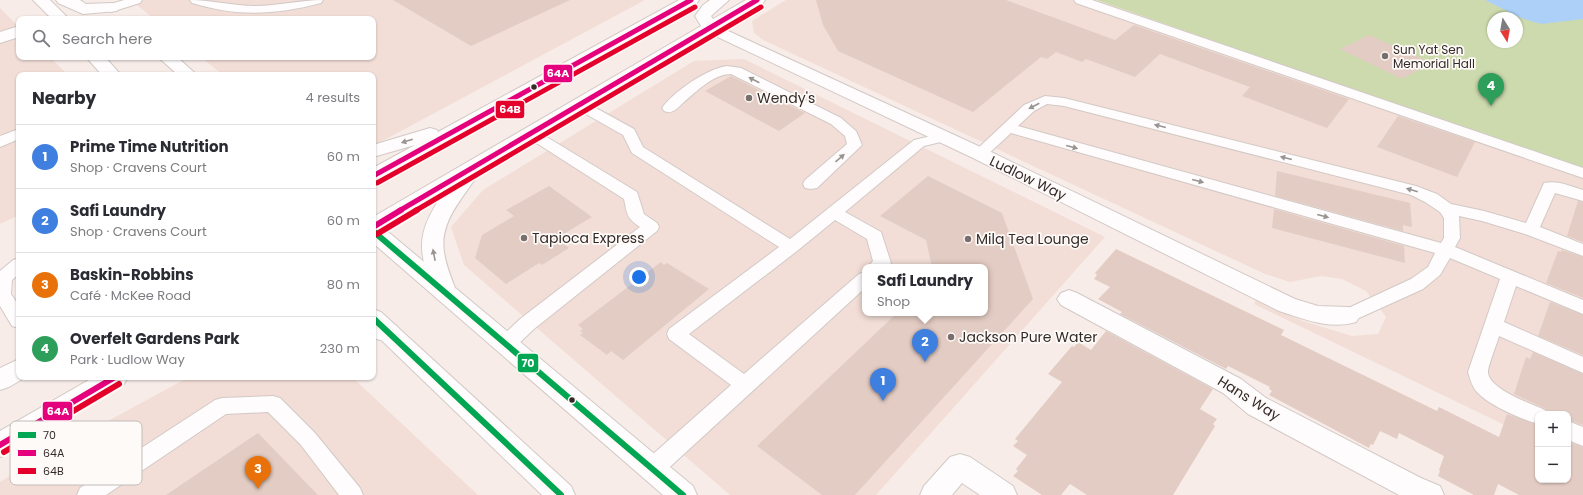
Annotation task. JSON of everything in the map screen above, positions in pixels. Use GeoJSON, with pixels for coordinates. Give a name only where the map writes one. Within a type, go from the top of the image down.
{"type":"FeatureCollection","features":[{"type":"Feature","properties":{"kind":"main road"},"geometry":{"type":"LineString","coordinates":[[41,0],[55,16]]}},
{"type":"Feature","properties":{"kind":"main road"},"geometry":{"type":"LineString","coordinates":[[64,0],[74,3],[83,9],[107,4],[121,16]]}},
{"type":"Feature","properties":{"kind":"main road"},"geometry":{"type":"LineString","coordinates":[[376,174],[691,0]]}},
{"type":"Feature","properties":{"kind":"main road"},"geometry":{"type":"LineString","coordinates":[[711,28],[703,16],[709,8],[721,0]]}},
{"type":"Feature","properties":{"kind":"main road"},"geometry":{"type":"LineString","coordinates":[[376,225],[757,0]]}},
{"type":"Feature","properties":{"kind":"main road","name":"Ludlow Way"},"geometry":{"type":"LineString","coordinates":[[711,28],[980,154],[1287,305],[1318,315],[1348,316]]}},
{"type":"Feature","properties":{"kind":"main road"},"geometry":{"type":"LineString","coordinates":[[0,38],[16,32]]}},
{"type":"Feature","properties":{"kind":"main road"},"geometry":{"type":"LineString","coordinates":[[98,60],[109,72]]}},
{"type":"Feature","properties":{"kind":"main road"},"geometry":{"type":"LineString","coordinates":[[170,60],[184,72]]}},
{"type":"Feature","properties":{"kind":"main road"},"geometry":{"type":"LineString","coordinates":[[376,150],[471,121]]}},
{"type":"Feature","properties":{"kind":"main road"},"geometry":{"type":"LineString","coordinates":[[445,293],[432,246],[434,228],[442,212],[474,167]]}},
{"type":"Feature","properties":{"kind":"main road"},"geometry":{"type":"LineString","coordinates":[[376,234],[683,495]]}},
{"type":"Feature","properties":{"kind":"main road","name":"Hans Way"},"geometry":{"type":"LineString","coordinates":[[1069,299],[1232,386],[1257,406],[1411,487],[1430,495]]}},
{"type":"Feature","properties":{"kind":"main road"},"geometry":{"type":"LineString","coordinates":[[378,327],[561,495]]}},
{"type":"Feature","properties":{"kind":"main road"},"geometry":{"type":"LineString","coordinates":[[0,380],[16,371]]}},
{"type":"Feature","properties":{"kind":"main road"},"geometry":{"type":"LineString","coordinates":[[41,421],[110,380]]}},
{"type":"Feature","properties":{"kind":"main road"},"geometry":{"type":"LineString","coordinates":[[0,445],[10,439]]}},
{"type":"Feature","properties":{"kind":"main road"},"geometry":{"type":"LineString","coordinates":[[934,495],[960,466],[1003,495]]}},
{"type":"Feature","properties":{"kind":"lane"},"geometry":{"type":"LineString","coordinates":[[107,4],[136,0]]}},
{"type":"Feature","properties":{"kind":"lane"},"geometry":{"type":"LineString","coordinates":[[196,0],[233,10],[268,10],[299,5],[317,0]]}},
{"type":"Feature","properties":{"kind":"lane"},"geometry":{"type":"LineString","coordinates":[[1080,0],[1583,173]]}},
{"type":"Feature","properties":{"kind":"lane"},"geometry":{"type":"LineString","coordinates":[[669,108],[677,99],[716,72],[727,70],[736,71],[836,121],[849,131],[854,138],[855,145],[811,184]]}},
{"type":"Feature","properties":{"kind":"lane"},"geometry":{"type":"LineString","coordinates":[[980,154],[1029,108],[1045,100],[1064,102],[1416,191],[1431,198],[1446,208],[1484,216],[1532,230],[1583,250]]}},
{"type":"Feature","properties":{"kind":"lane"},"geometry":{"type":"LineString","coordinates":[[580,105],[630,132],[637,150],[791,247]]}},
{"type":"Feature","properties":{"kind":"lane"},"geometry":{"type":"LineString","coordinates":[[1008,128],[1446,250],[1583,307]]}},
{"type":"Feature","properties":{"kind":"lane"},"geometry":{"type":"LineString","coordinates":[[0,142],[16,134]]}},
{"type":"Feature","properties":{"kind":"lane"},"geometry":{"type":"LineString","coordinates":[[505,345],[527,324],[651,227],[636,217],[631,196],[532,134]]}},
{"type":"Feature","properties":{"kind":"lane"},"geometry":{"type":"LineString","coordinates":[[745,385],[676,334],[791,247],[919,143],[944,137]]}},
{"type":"Feature","properties":{"kind":"lane"},"geometry":{"type":"LineString","coordinates":[[1532,230],[1550,187],[1561,188],[1583,196]]}},
{"type":"Feature","properties":{"kind":"lane"},"geometry":{"type":"LineString","coordinates":[[1348,316],[1417,284],[1434,271],[1452,238],[1452,218],[1446,208]]}},
{"type":"Feature","properties":{"kind":"lane"},"geometry":{"type":"LineString","coordinates":[[833,212],[875,236],[882,263],[881,264]]}},
{"type":"Feature","properties":{"kind":"lane"},"geometry":{"type":"LineString","coordinates":[[16,267],[3,278],[2,295],[16,316]]}},
{"type":"Feature","properties":{"kind":"lane"},"geometry":{"type":"LineString","coordinates":[[1510,276],[1478,372],[1483,386],[1499,398],[1535,415]]}},
{"type":"Feature","properties":{"kind":"lane"},"geometry":{"type":"LineString","coordinates":[[652,469],[862,281]]}},
{"type":"Feature","properties":{"kind":"lane"},"geometry":{"type":"LineString","coordinates":[[1494,326],[1583,365]]}},
{"type":"Feature","properties":{"kind":"lane"},"geometry":{"type":"LineString","coordinates":[[142,459],[222,406],[273,404],[308,439],[352,495]]}},
{"type":"Feature","properties":{"kind":"lane"},"geometry":{"type":"LineString","coordinates":[[1571,431],[1583,437]]}},
{"type":"Feature","properties":{"kind":"lane"},"geometry":{"type":"LineString","coordinates":[[88,495],[103,485]]}},
{"type":"Feature","properties":{"kind":"shaded area"},"geometry":{"type":"Polygon","coordinates":[[[131,0],[645,0],[376,144],[376,72],[219,72],[205,60],[376,60],[376,16],[150,16],[131,0]]]}},
{"type":"Feature","properties":{"kind":"shaded area"},"geometry":{"type":"Polygon","coordinates":[[[786,0],[1097,0],[1583,171],[1583,462],[1571,456],[1571,411],[1535,411],[1535,440],[1254,304],[1256,300],[1303,321],[1352,336],[1378,334],[1386,317],[1366,291],[1342,279],[1321,276],[1290,282],[1265,274],[763,40],[754,33],[752,21],[786,0]]]}},
{"type":"Feature","properties":{"kind":"shaded area"},"geometry":{"type":"Polygon","coordinates":[[[0,8],[16,24],[16,60],[53,60],[65,72],[16,72],[16,216],[0,224],[0,8]]]}},
{"type":"Feature","properties":{"kind":"shaded area"},"geometry":{"type":"Polygon","coordinates":[[[744,59],[1105,237],[876,495],[730,495],[464,265],[451,227],[483,190],[694,61],[744,59]]]}},
{"type":"Feature","properties":{"kind":"shaded area"},"geometry":{"type":"Polygon","coordinates":[[[183,380],[355,380],[478,495],[0,495],[0,482],[10,476],[10,485],[142,485],[142,421],[108,421],[183,380]]]}},
{"type":"Feature","properties":{"kind":"green space"},"geometry":{"type":"Polygon","coordinates":[[[1097,0],[1583,0],[1583,171],[1097,0]]]}},
{"type":"Feature","properties":{"kind":"water"},"geometry":{"type":"Polygon","coordinates":[[[1485,0],[1583,0],[1583,19],[1541,24],[1523,19],[1523,12],[1509,12],[1485,0]]]}},
{"type":"Feature","properties":{"kind":"building"},"geometry":{"type":"Polygon","coordinates":[[[393,0],[570,0],[471,46],[393,0]]]}},
{"type":"Feature","properties":{"kind":"building"},"geometry":{"type":"Polygon","coordinates":[[[816,0],[1006,0],[1115,40],[1134,25],[1349,99],[1327,128],[1242,96],[1250,87],[1160,54],[1135,77],[1086,59],[1082,62],[1056,52],[1047,59],[1041,57],[973,112],[838,51],[823,25],[816,0]]]}},
{"type":"Feature","properties":{"kind":"building","name":"Sun Yat Sen Memorial Hall"},"geometry":{"type":"Polygon","coordinates":[[[1369,35],[1431,63],[1402,79],[1340,49],[1369,35]]]}},
{"type":"Feature","properties":{"kind":"building","name":"Wendy's"},"geometry":{"type":"Polygon","coordinates":[[[731,76],[805,113],[779,131],[705,91],[731,76]]]}},
{"type":"Feature","properties":{"kind":"building"},"geometry":{"type":"Polygon","coordinates":[[[1398,116],[1475,142],[1457,177],[1377,147],[1398,116]]]}},
{"type":"Feature","properties":{"kind":"building"},"geometry":{"type":"Polygon","coordinates":[[[1277,171],[1410,203],[1412,227],[1403,225],[1403,231],[1275,196],[1277,171]]]}},
{"type":"Feature","properties":{"kind":"building"},"geometry":{"type":"Polygon","coordinates":[[[928,176],[1002,213],[1033,299],[855,495],[822,495],[757,446],[894,316],[988,316],[988,264],[931,264],[926,240],[880,216],[928,176]]]}},
{"type":"Feature","properties":{"kind":"building"},"geometry":{"type":"Polygon","coordinates":[[[549,186],[592,217],[557,238],[569,248],[542,265],[539,263],[506,284],[475,258],[482,235],[514,216],[506,210],[549,186]]]}},
{"type":"Feature","properties":{"kind":"building"},"geometry":{"type":"Polygon","coordinates":[[[1578,201],[1583,202],[1583,242],[1567,236],[1578,201]]]}},
{"type":"Feature","properties":{"kind":"building"},"geometry":{"type":"Polygon","coordinates":[[[1274,209],[1404,246],[1405,263],[1272,228],[1274,209]]]}},
{"type":"Feature","properties":{"kind":"building"},"geometry":{"type":"Polygon","coordinates":[[[1116,249],[1284,330],[1281,335],[1437,411],[1439,407],[1499,437],[1507,414],[1535,424],[1535,483],[1571,483],[1571,443],[1583,447],[1583,495],[1519,495],[1498,484],[1494,495],[1474,495],[1438,476],[1444,456],[1399,433],[1397,439],[1380,431],[1373,445],[1371,444],[1369,448],[1269,395],[1272,391],[1269,389],[1270,387],[1228,366],[1226,369],[1120,314],[1122,312],[1098,299],[1110,287],[1094,279],[1097,275],[1095,273],[1116,249]]]}},
{"type":"Feature","properties":{"kind":"building"},"geometry":{"type":"Polygon","coordinates":[[[1562,250],[1583,257],[1583,298],[1546,283],[1558,251],[1561,252],[1562,250]]]}},
{"type":"Feature","properties":{"kind":"building"},"geometry":{"type":"Polygon","coordinates":[[[661,262],[664,265],[667,263],[709,289],[623,360],[611,351],[607,355],[580,335],[583,333],[580,331],[583,329],[578,325],[661,262]]]}},
{"type":"Feature","properties":{"kind":"building"},"geometry":{"type":"Polygon","coordinates":[[[1550,302],[1583,315],[1583,355],[1538,336],[1550,302]]]}},
{"type":"Feature","properties":{"kind":"building"},"geometry":{"type":"Polygon","coordinates":[[[1106,331],[1213,389],[1200,409],[1217,419],[1213,424],[1215,426],[1173,495],[1087,495],[1070,484],[1061,495],[1042,495],[1013,476],[1018,471],[1016,469],[1027,455],[1013,446],[1018,441],[1015,439],[1062,382],[1048,374],[1072,346],[1074,347],[1078,342],[1091,350],[1106,331]]]}},
{"type":"Feature","properties":{"kind":"building"},"geometry":{"type":"Polygon","coordinates":[[[1533,352],[1583,374],[1583,425],[1571,421],[1571,411],[1547,411],[1546,409],[1514,394],[1526,357],[1530,359],[1533,352]]]}},
{"type":"Feature","properties":{"kind":"building"},"geometry":{"type":"Polygon","coordinates":[[[258,433],[318,495],[166,495],[258,433]]]}},
{"type":"Feature","properties":{"kind":"transit line","name":"64A"},"geometry":{"type":"LineString","coordinates":[[376,174],[691,0]]}},
{"type":"Feature","properties":{"kind":"transit line","name":"64A"},"geometry":{"type":"LineString","coordinates":[[376,225],[757,0]]}},
{"type":"Feature","properties":{"kind":"transit line","name":"64B"},"geometry":{"type":"LineString","coordinates":[[377,183],[695,7]]}},
{"type":"Feature","properties":{"kind":"transit line","name":"64B"},"geometry":{"type":"LineString","coordinates":[[377,234],[761,7]]}},
{"type":"Feature","properties":{"kind":"transit line","name":"70"},"geometry":{"type":"LineString","coordinates":[[376,234],[683,495]]}},
{"type":"Feature","properties":{"kind":"transit line","name":"70"},"geometry":{"type":"LineString","coordinates":[[376,321],[561,495]]}},
{"type":"Feature","properties":{"kind":"transit line","name":"64A"},"geometry":{"type":"LineString","coordinates":[[41,421],[110,380]]}},
{"type":"Feature","properties":{"kind":"transit line","name":"64B"},"geometry":{"type":"LineString","coordinates":[[56,421],[119,384]]}},
{"type":"Feature","properties":{"kind":"transit line","name":"64A"},"geometry":{"type":"LineString","coordinates":[[0,445],[10,439]]}},
{"type":"Feature","properties":{"kind":"transit line","name":"64B"},"geometry":{"type":"LineString","coordinates":[[4,452],[10,448]]}},
{"type":"Feature","properties":{"kind":"place","name":"Sun Yat Sen Memorial Hall"},"geometry":{"type":"Point","coordinates":[1385,56]}},
{"type":"Feature","properties":{"kind":"place","name":"Wendy's"},"geometry":{"type":"Point","coordinates":[749,98]}},
{"type":"Feature","properties":{"kind":"place","name":"Overfelt Gardens Park"},"geometry":{"type":"Point","coordinates":[1491,106]}},
{"type":"Feature","properties":{"kind":"place","name":"Tapioca Express"},"geometry":{"type":"Point","coordinates":[524,238]}},
{"type":"Feature","properties":{"kind":"place","name":"Milq Tea Lounge"},"geometry":{"type":"Point","coordinates":[968,239]}},
{"type":"Feature","properties":{"kind":"place","name":"Jackson Pure Water"},"geometry":{"type":"Point","coordinates":[951,337]}},
{"type":"Feature","properties":{"kind":"place","name":"Safi Laundry"},"geometry":{"type":"Point","coordinates":[925,362]}},
{"type":"Feature","properties":{"kind":"place","name":"Prime Time Nutrition"},"geometry":{"type":"Point","coordinates":[883,401]}},
{"type":"Feature","properties":{"kind":"place","name":"Baskin-Robbins"},"geometry":{"type":"Point","coordinates":[258,489]}}]}
